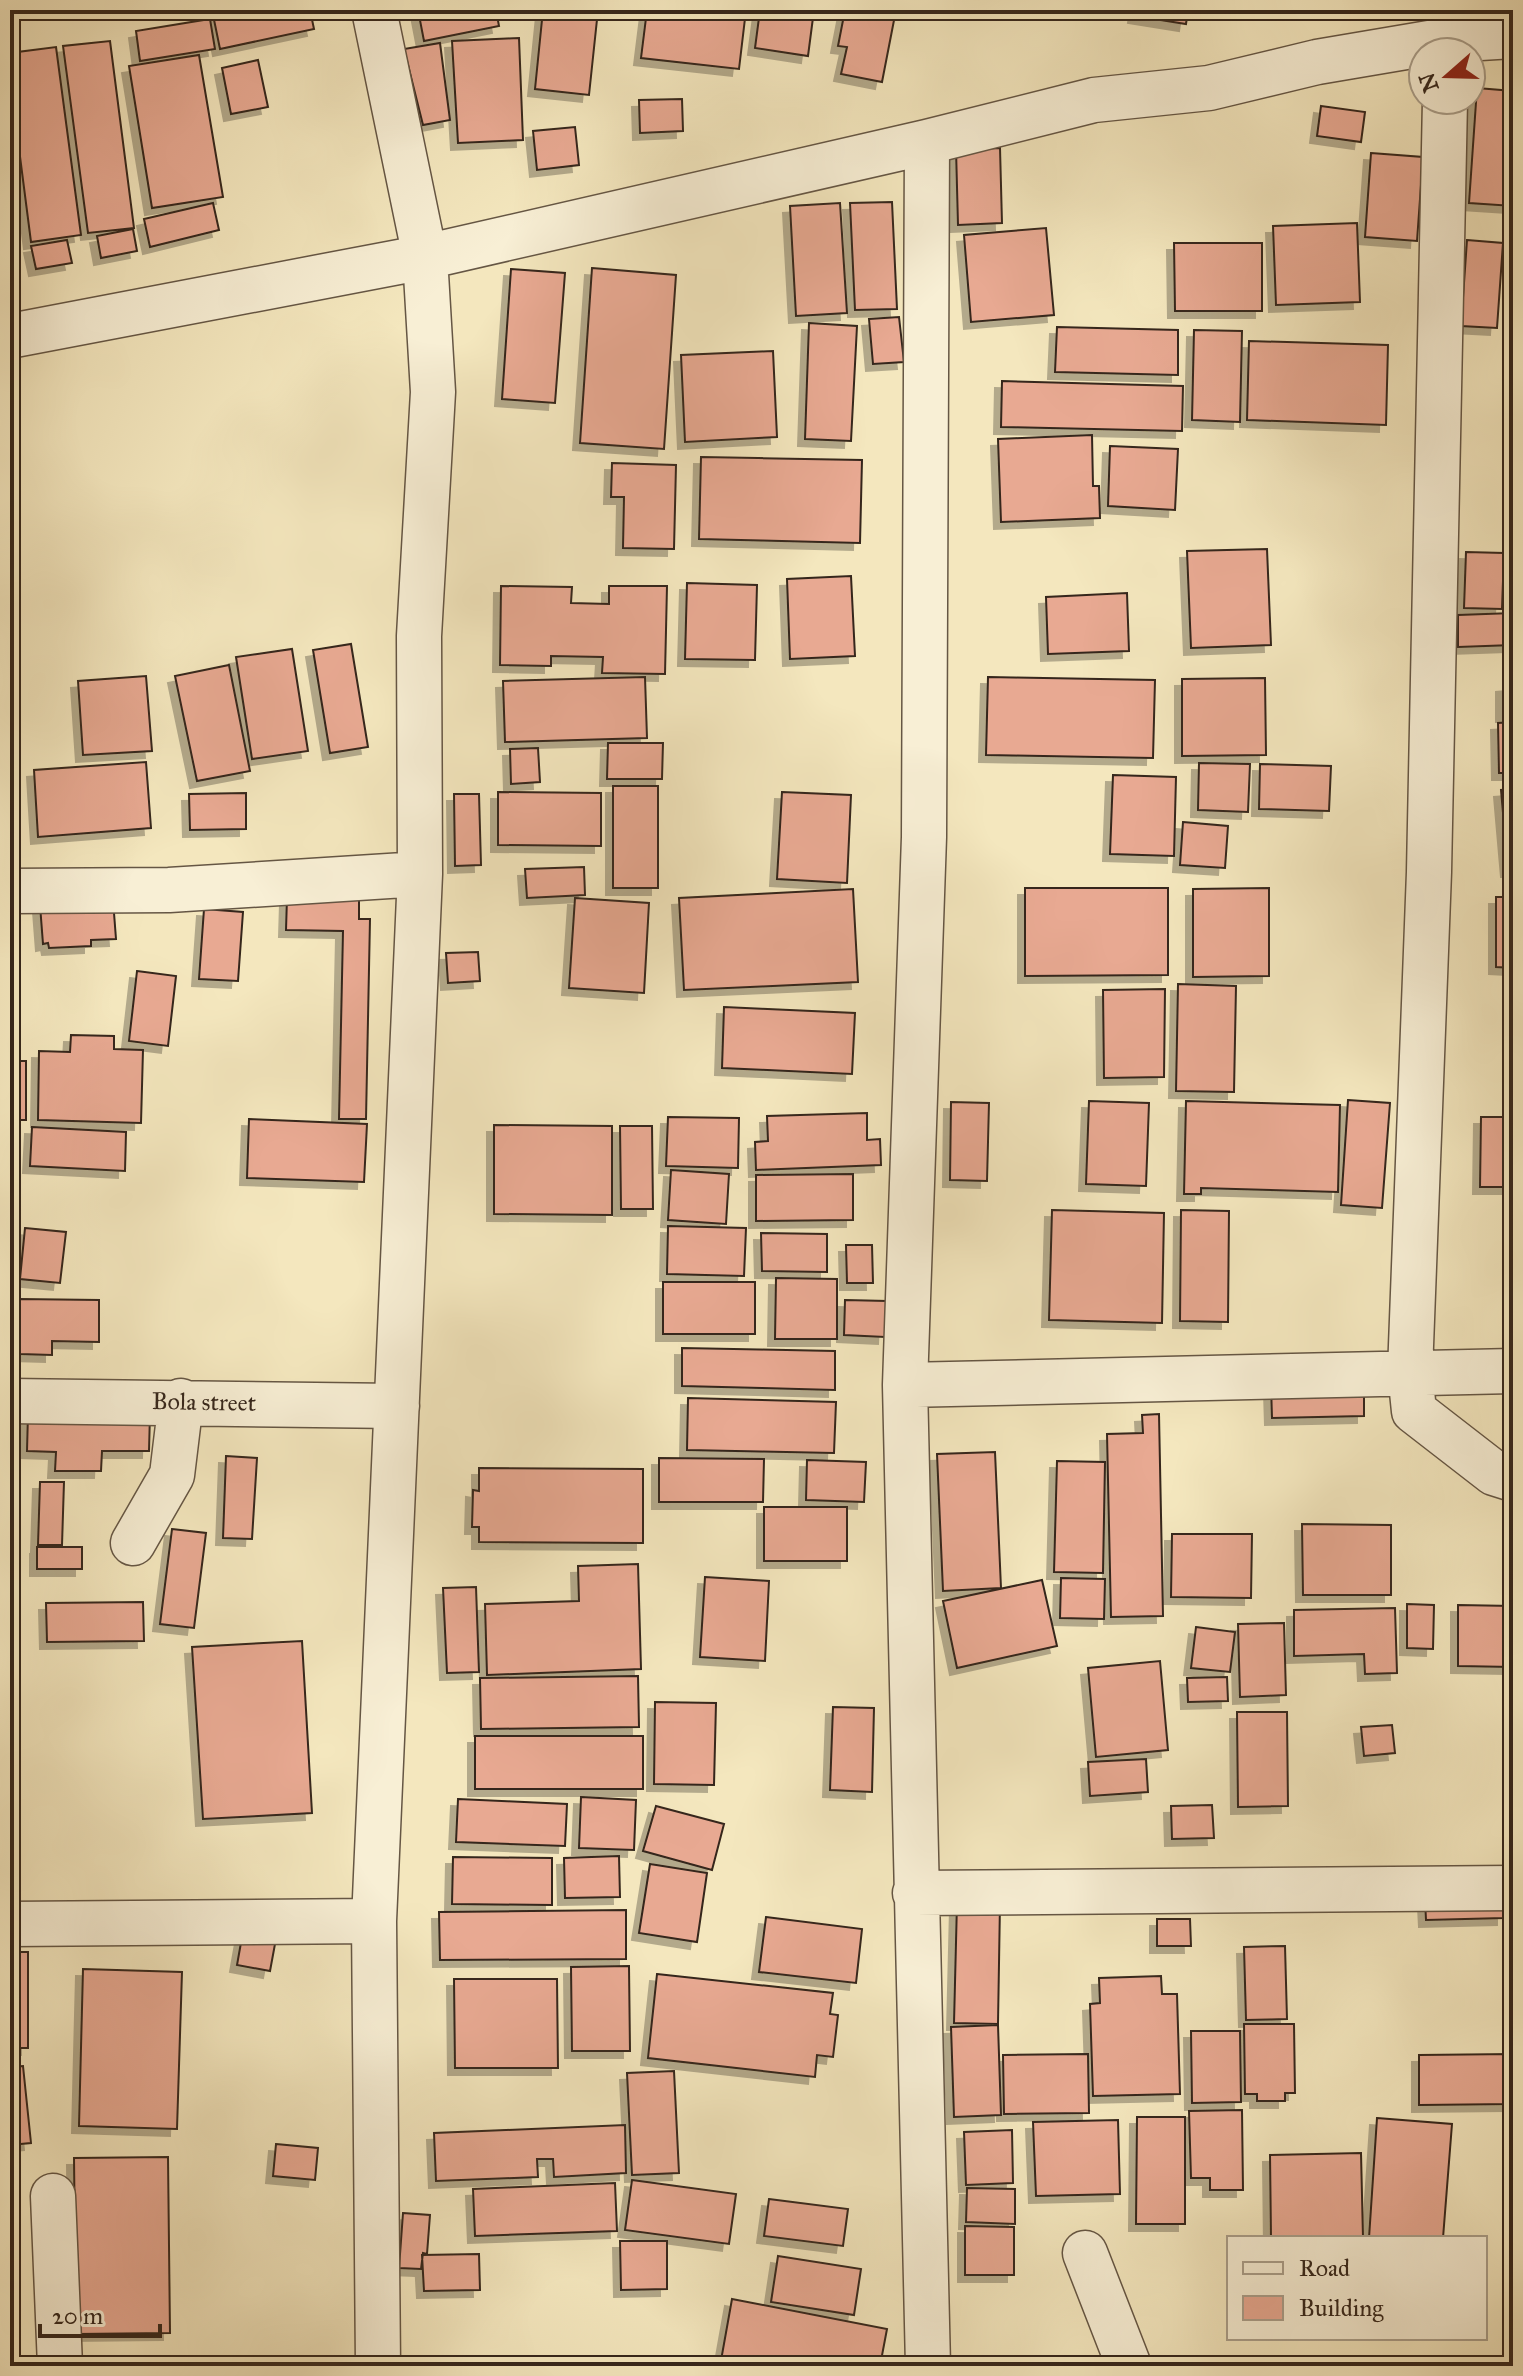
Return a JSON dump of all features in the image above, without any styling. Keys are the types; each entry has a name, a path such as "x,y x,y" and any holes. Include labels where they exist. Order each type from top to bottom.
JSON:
{"street":[{"path":"374,10 425,257 433,392 419,636 420,874 374,1921 378,2366"},
{"path":"1487,40 1513,36"},
{"path":"10,336 425,257 927,142 1094,100 1209,88 1317,62 1407,51"},
{"path":"1445,116 1429,872 1410,1372 1414,1411 1494,1473 1513,1479"},
{"path":"927,142 924,837 905,1385 928,2366"},
{"path":"10,891 169,890 420,874"},
{"path":"905,1385 1513,1371"},
{"name":"Bola street","path":"10,1401 397,1406"},
{"path":"133,1543 172,1475 181,1401"},
{"path":"915,1893 1513,1888"},
{"path":"10,1924 374,1921"},
{"path":"53,2196 60,2366"},
{"path":"1085,2253 1129,2366"}],"building":[{"path":"212,10 310,10 314,29 220,49"},
{"path":"418,10 496,10 499,26 424,41"},
{"path":"543,10 598,10 589,95 535,89"},
{"path":"647,10 746,10 739,69 641,58"},
{"path":"760,10 814,10 808,56 755,48"},
{"path":"845,10 896,10 882,82 841,74 847,47 838,46"},
{"path":"1136,10 1188,10 1186,24 1135,16"},
{"path":"210,19 215,49 140,61 136,31"},
{"path":"519,38 523,140 458,143 452,41"},
{"path":"110,41 134,228 88,233 63,46"},
{"path":"440,43 450,120 423,125 404,49"},
{"path":"56,47 81,235 31,242 10,79 10,53"},
{"path":"199,55 223,197 152,208 129,66"},
{"path":"258,60 268,107 231,114 222,68"},
{"path":"1487,89 1513,91 1513,206 1469,203 1475,116 1487,116"},
{"path":"682,99 683,131 640,133 639,100"},
{"path":"1321,106 1365,112 1361,142 1317,136"},
{"path":"575,127 579,165 537,170 533,131"},
{"path":"1000,148 1002,223 958,225 956,149"},
{"path":"1371,153 1423,157 1417,241 1365,237"},
{"path":"892,202 897,309 855,310 850,203"},
{"path":"213,203 219,230 150,247 144,219"},
{"path":"840,203 847,313 796,316 790,206"},
{"path":"1357,223 1360,302 1276,305 1273,226"},
{"path":"1046,228 1054,315 971,322 964,235"},
{"path":"133,229 137,251 101,258 97,236"},
{"path":"67,240 72,263 36,269 31,246"},
{"path":"1467,240 1503,243 1497,328 1461,326"},
{"path":"1174,243 1262,243 1262,311 1175,311"},
{"path":"592,268 676,275 664,449 580,443"},
{"path":"511,269 565,273 555,403 502,399"},
{"path":"899,317 904,362 873,364 869,319"},
{"path":"809,323 857,326 851,441 805,439"},
{"path":"1057,327 1178,330 1178,375 1055,372"},
{"path":"1194,330 1242,331 1240,422 1192,420"},
{"path":"1249,341 1388,345 1386,425 1247,420"},
{"path":"773,351 777,437 685,442 681,355"},
{"path":"1002,381 1183,386 1182,431 1001,427"},
{"path":"1092,435 1093,486 1099,486 1100,518 1001,522 998,439"},
{"path":"1110,446 1178,449 1175,510 1108,506"},
{"path":"701,457 862,460 860,543 699,539"},
{"path":"612,463 676,465 674,549 623,548 624,497 611,497"},
{"path":"1267,549 1271,645 1191,648 1187,551"},
{"path":"1466,552 1504,553 1502,609 1464,608"},
{"path":"851,576 855,656 790,659 787,579"},
{"path":"687,583 757,585 755,660 685,659"},
{"path":"501,586 572,587 571,603 609,604 609,586 667,586 665,674 602,673 603,657 551,656 551,666 500,665"},
{"path":"1127,593 1129,651 1048,654 1046,597"},
{"path":"1513,613 1513,645 1458,647 1458,615"},
{"path":"351,644 368,747 330,753 313,650"},
{"path":"292,649 308,751 252,759 236,657"},
{"path":"229,665 250,771 197,781 175,676"},
{"path":"146,676 152,751 83,755 78,681"},
{"path":"645,677 647,738 505,742 503,681"},
{"path":"988,677 1155,680 1153,758 986,755"},
{"path":"1265,678 1266,755 1182,756 1182,679"},
{"path":"1513,684 1513,715 1503,715 1503,685"},
{"path":"1513,722 1513,773 1499,773 1498,723"},
{"path":"608,743 663,743 662,779 607,779"},
{"path":"538,748 540,782 511,784 510,749"},
{"path":"146,762 151,828 38,837 34,770"},
{"path":"1199,763 1250,764 1248,812 1198,810"},
{"path":"1260,764 1331,766 1329,811 1259,809"},
{"path":"1113,775 1176,777 1174,856 1110,854"},
{"path":"613,786 658,786 658,888 613,888"},
{"path":"1513,789 1513,870 1508,870 1501,790"},
{"path":"498,792 601,793 601,846 498,845"},
{"path":"782,792 851,795 847,883 777,879"},
{"path":"246,793 246,829 190,830 189,794"},
{"path":"454,794 479,794 481,865 455,866"},
{"path":"1183,822 1228,826 1225,868 1180,865"},
{"path":"584,867 585,895 527,898 525,869"},
{"path":"1025,888 1168,888 1168,975 1025,976"},
{"path":"1269,888 1269,976 1193,977 1193,889"},
{"path":"853,889 858,982 684,990 679,898"},
{"path":"287,897 359,898 359,919 370,919 366,1119 339,1119 343,931 286,930"},
{"path":"1496,897 1513,897 1513,968 1496,967"},
{"path":"575,898 649,903 644,993 569,988"},
{"path":"113,900 116,939 91,940 91,946 49,948 48,943 43,944 40,905"},
{"path":"204,909 243,912 238,981 199,979"},
{"path":"478,952 480,981 448,983 446,953"},
{"path":"137,971 176,976 168,1046 129,1041"},
{"path":"1178,984 1236,986 1234,1092 1176,1091"},
{"path":"1165,989 1164,1077 1104,1078 1103,990"},
{"path":"724,1007 855,1013 852,1074 722,1068"},
{"path":"71,1035 114,1036 114,1049 143,1050 141,1123 38,1120 39,1051 70,1052"},
{"path":"10,1061 26,1061 26,1120 10,1120"},
{"path":"1348,1100 1390,1103 1382,1208 1341,1205"},
{"path":"1089,1101 1149,1103 1146,1186 1086,1184"},
{"path":"1186,1101 1340,1105 1338,1192 1201,1188 1201,1194 1184,1194"},
{"path":"951,1102 989,1103 987,1181 950,1180"},
{"path":"867,1113 867,1140 880,1139 881,1165 756,1170 755,1142 768,1141 767,1116"},
{"path":"668,1117 739,1118 738,1168 666,1166"},
{"path":"1481,1117 1513,1117 1513,1187 1480,1187"},
{"path":"249,1119 367,1124 364,1182 247,1178"},
{"path":"494,1125 612,1126 612,1215 494,1214"},
{"path":"620,1126 652,1126 653,1209 621,1209"},
{"path":"32,1127 126,1132 125,1171 30,1166"},
{"path":"10,1128 18,1128 16,1197 10,1196"},
{"path":"671,1170 729,1174 726,1224 668,1220"},
{"path":"853,1174 853,1220 756,1221 756,1175"},
{"path":"1052,1210 1164,1213 1162,1323 1049,1320"},
{"path":"1181,1210 1229,1211 1228,1322 1180,1321"},
{"path":"668,1226 746,1228 744,1276 667,1274"},
{"path":"25,1228 66,1232 60,1283 20,1279"},
{"path":"761,1233 827,1234 827,1272 762,1271"},
{"path":"846,1245 872,1245 873,1283 847,1283"},
{"path":"776,1278 837,1279 837,1339 775,1339"},
{"path":"663,1282 755,1282 755,1334 663,1334"},
{"path":"19,1299 99,1300 99,1342 52,1341 52,1355 20,1354"},
{"path":"845,1300 887,1301 885,1337 844,1335"},
{"path":"682,1348 835,1351 835,1390 682,1386"},
{"path":"1364,1383 1364,1416 1272,1418 1271,1385"},
{"path":"688,1398 836,1402 834,1453 687,1450"},
{"path":"28,1413 150,1414 149,1451 102,1451 101,1471 55,1471 56,1452 27,1451"},
{"path":"1159,1414 1163,1616 1111,1617 1107,1434 1143,1433 1142,1415"},
{"path":"995,1452 1001,1588 943,1591 937,1454"},
{"path":"226,1456 257,1458 252,1539 223,1538"},
{"path":"659,1458 764,1459 763,1502 659,1502"},
{"path":"807,1460 866,1462 864,1502 806,1500"},
{"path":"1057,1461 1105,1462 1103,1573 1054,1572"},
{"path":"479,1468 643,1469 643,1543 479,1542 479,1527 472,1527 473,1490 479,1491"},
{"path":"40,1482 64,1482 62,1545 38,1545"},
{"path":"764,1507 847,1507 847,1561 764,1561"},
{"path":"1302,1524 1391,1525 1391,1595 1303,1595"},
{"path":"172,1529 206,1533 194,1628 160,1624"},
{"path":"1172,1534 1252,1534 1251,1598 1171,1597"},
{"path":"37,1547 82,1547 82,1569 37,1569"},
{"path":"638,1564 641,1669 487,1675 485,1604 579,1601 578,1566"},
{"path":"10,1573 20,1573 20,1635 10,1635"},
{"path":"705,1577 769,1581 765,1661 700,1657"},
{"path":"1061,1578 1105,1579 1104,1619 1060,1618"},
{"path":"1042,1580 1057,1646 957,1668 943,1601"},
{"path":"476,1587 479,1672 447,1673 443,1588"},
{"path":"143,1602 144,1641 47,1642 46,1603"},
{"path":"1407,1604 1434,1605 1433,1649 1407,1648"},
{"path":"1458,1605 1513,1606 1513,1667 1458,1666"},
{"path":"1395,1608 1397,1673 1365,1674 1364,1654 1294,1656 1294,1610"},
{"path":"1284,1623 1286,1695 1240,1697 1238,1624"},
{"path":"1196,1627 1235,1632 1230,1672 1191,1668"},
{"path":"302,1641 312,1813 203,1819 192,1647"},
{"path":"1160,1661 1168,1750 1096,1757 1088,1668"},
{"path":"638,1676 639,1727 481,1729 480,1678"},
{"path":"1227,1677 1228,1701 1188,1702 1187,1678"},
{"path":"655,1702 716,1703 714,1785 654,1784"},
{"path":"833,1707 874,1708 872,1792 830,1790"},
{"path":"1237,1712 1287,1712 1288,1806 1238,1807"},
{"path":"1392,1725 1395,1753 1364,1756 1361,1727"},
{"path":"475,1736 643,1736 643,1789 475,1789"},
{"path":"1146,1759 1148,1792 1090,1796 1088,1762"},
{"path":"581,1797 636,1800 634,1850 579,1848"},
{"path":"458,1799 567,1804 565,1846 456,1842"},
{"path":"1212,1805 1214,1838 1172,1839 1171,1806"},
{"path":"656,1806 724,1824 712,1870 643,1851"},
{"path":"619,1856 620,1897 565,1898 564,1858"},
{"path":"453,1857 552,1858 552,1905 452,1904"},
{"path":"650,1864 707,1873 697,1942 639,1933"},
{"path":"1504,1899 1504,1918 1426,1920 1425,1900"},
{"path":"957,1902 1000,1903 998,2024 954,2023"},
{"path":"626,1910 626,1959 440,1960 439,1912"},
{"path":"766,1917 862,1929 856,1983 759,1972"},
{"path":"1157,1919 1190,1919 1191,1946 1157,1946"},
{"path":"242,1937 275,1944 270,1971 237,1965"},
{"path":"1285,1946 1287,2019 1246,2020 1244,1947"},
{"path":"10,1952 28,1952 28,2048 10,2048"},
{"path":"629,1966 630,2051 572,2051 571,1967"},
{"path":"83,1969 182,1972 177,2129 79,2126"},
{"path":"657,1974 833,1993 830,2014 838,2015 833,2057 817,2055 815,2077 648,2058"},
{"path":"1161,1976 1162,1994 1177,1994 1180,2094 1093,2096 1090,2004 1100,2003 1099,1978"},
{"path":"454,1979 557,1979 558,2068 455,2068"},
{"path":"1244,2024 1294,2024 1295,2093 1285,2093 1285,2101 1257,2101 1257,2094 1245,2094"},
{"path":"998,2025 1001,2115 954,2117 951,2027"},
{"path":"1191,2031 1240,2031 1241,2102 1192,2103"},
{"path":"1088,2054 1089,2113 1004,2114 1003,2055"},
{"path":"1513,2054 1513,2104 1419,2105 1419,2055"},
{"path":"23,2066 31,2143 10,2145 10,2067"},
{"path":"674,2071 679,2173 632,2175 627,2073"},
{"path":"1242,2110 1243,2190 1210,2190 1210,2178 1191,2178 1189,2111"},
{"path":"1137,2117 1185,2117 1185,2224 1136,2224"},
{"path":"1377,2118 1452,2124 1443,2236 1369,2236"},
{"path":"1118,2120 1120,2194 1036,2196 1033,2122"},
{"path":"625,2125 626,2173 554,2177 553,2159 537,2159 538,2177 436,2181 434,2133"},
{"path":"1012,2130 1013,2183 966,2185 964,2132"},
{"path":"276,2144 318,2148 315,2180 273,2176"},
{"path":"1361,2153 1363,2236 1271,2236 1270,2155"},
{"path":"168,2157 170,2333 76,2334 74,2158"},
{"path":"10,2159 18,2159 19,2329 10,2329"},
{"path":"632,2180 736,2194 729,2244 625,2230"},
{"path":"615,2183 617,2231 475,2236 473,2189"},
{"path":"967,2188 1015,2189 1015,2224 966,2222"},
{"path":"769,2199 848,2209 843,2246 764,2236"},
{"path":"403,2213 430,2215 427,2254 423,2253 421,2269 399,2268"},
{"path":"965,2226 1014,2227 1014,2275 965,2275"},
{"path":"620,2241 667,2241 667,2289 621,2290"},
{"path":"479,2254 480,2290 424,2291 422,2255"},
{"path":"778,2256 861,2269 854,2315 771,2302"},
{"path":"732,2299 887,2329 880,2366 720,2366"}]}
